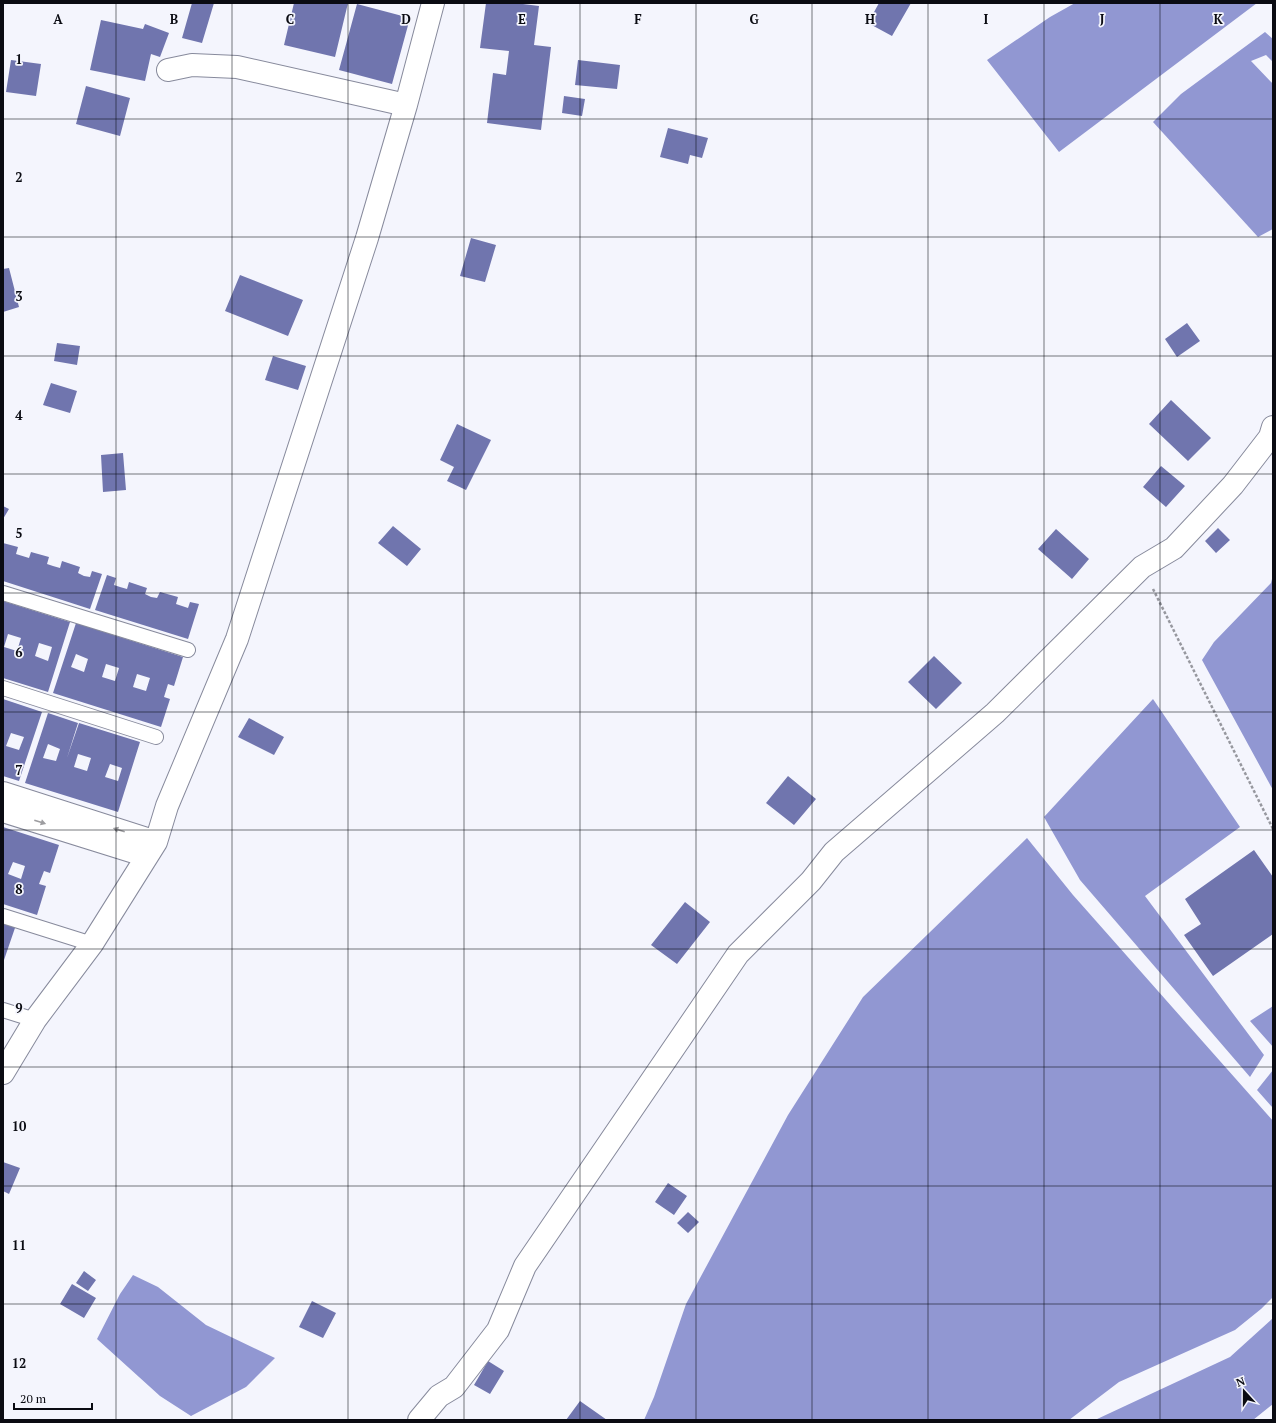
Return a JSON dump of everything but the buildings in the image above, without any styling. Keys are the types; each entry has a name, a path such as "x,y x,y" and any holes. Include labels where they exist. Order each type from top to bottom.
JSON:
{"street":[{"path":"3,1073 35,1020 92,944 151,849 167,806 238,639 367,238 406,105 433,3"},
{"path":"168,70 192,65 237,67 406,105"},
{"path":"419,1420 439,1396 454,1387 498,1330 525,1266 738,954 811,881 834,852 995,713 1142,567 1174,548 1233,485 1270,436 1273,428"},
{"path":"3,793 151,849"},
{"path":"3,811 151,849"}],"lane":[{"path":"3,593 188,650"},
{"path":"3,688 156,738"},
{"path":"3,916 92,944"},
{"path":"3,1010 35,1020"}],"path":[{"path":"1142,567 1273,829"}],"water":[{"path":"1075,3 1257,3 1059,152 987,60 1050,17"},
{"path":"1265,32 1273,39 1273,62 1266,55 1251,61 1273,84 1273,229 1258,237 1153,122 1181,94"},
{"path":"1273,575 1273,790 1202,660 1214,642 1271,583"},
{"path":"1153,699 1240,827 1145,896 1264,1055 1250,1077 1080,880 1044,817"},
{"path":"1027,838 1073,895 1273,1121 1273,1297 1235,1330 1119,1382 1069,1420 644,1420 654,1397 686,1304 788,1115 863,997"},
{"path":"1273,1006 1273,1047 1250,1021"},
{"path":"1273,1070 1273,1108 1257,1090"},
{"path":"133,1275 158,1287 206,1325 275,1358 246,1387 191,1416 160,1396 97,1339 120,1294"},
{"path":"1273,1318 1273,1404 1253,1420 1095,1420 1230,1357"}]}
